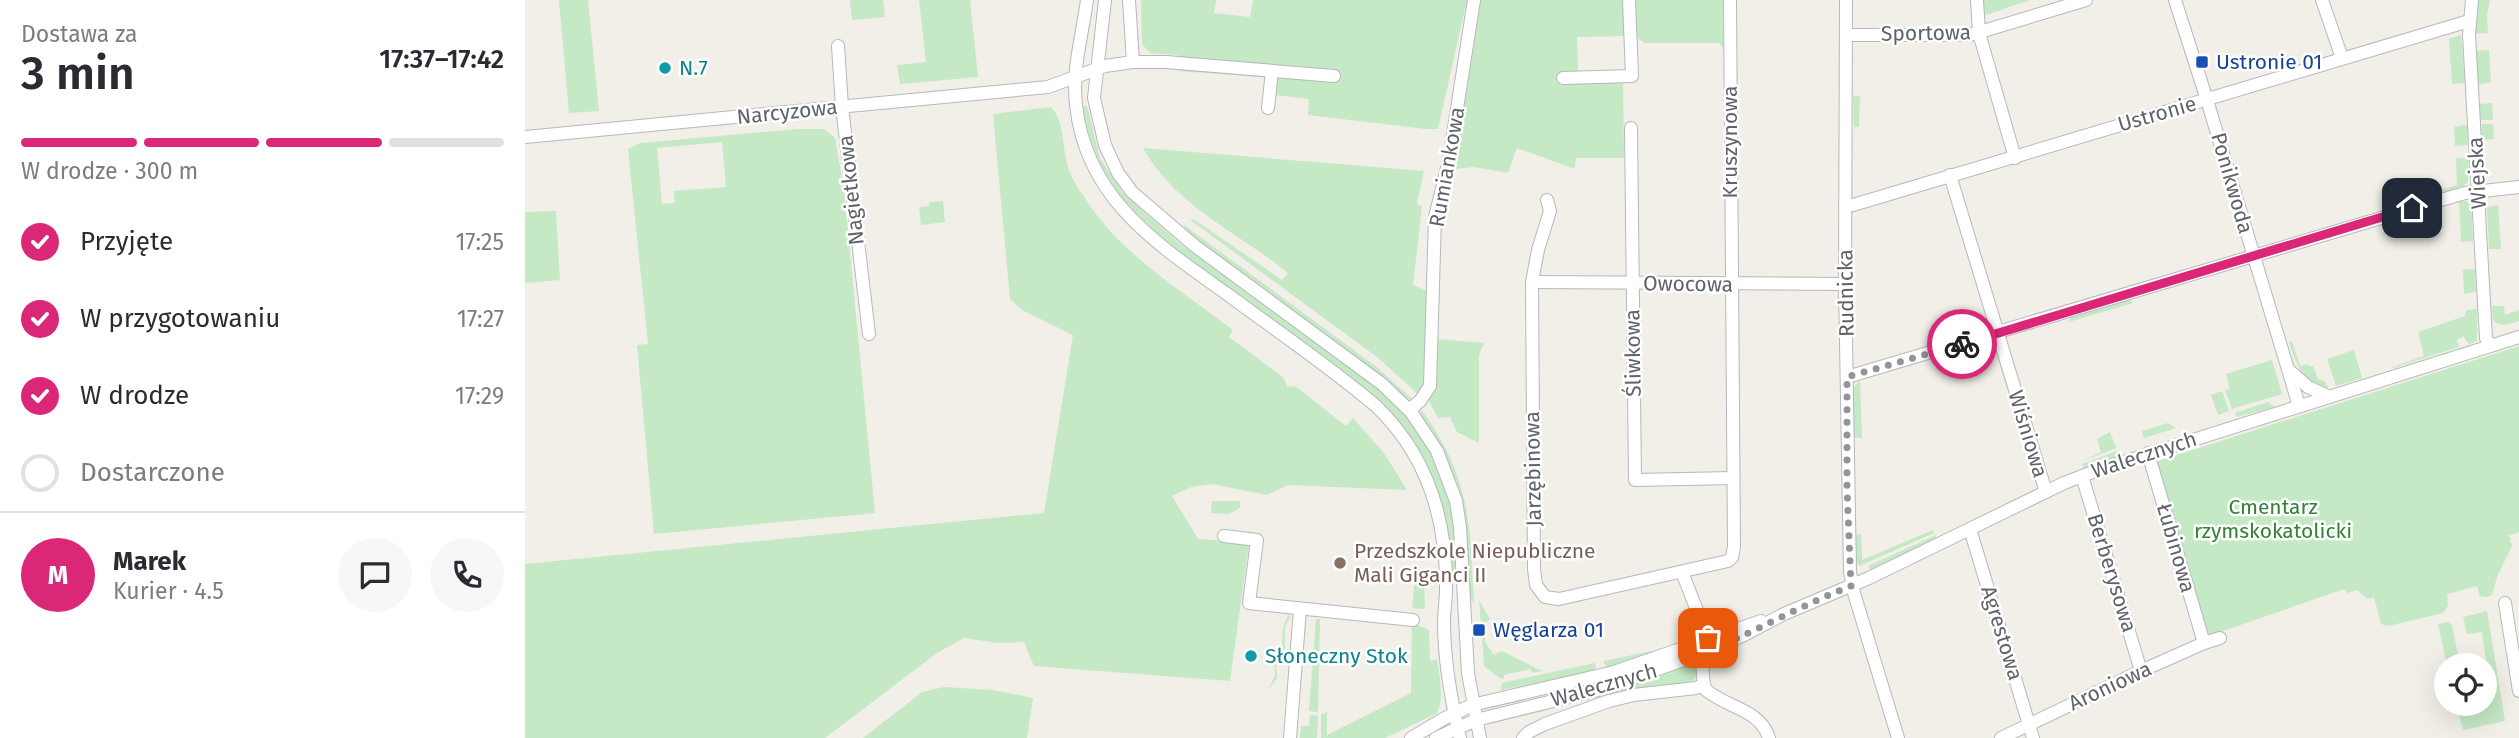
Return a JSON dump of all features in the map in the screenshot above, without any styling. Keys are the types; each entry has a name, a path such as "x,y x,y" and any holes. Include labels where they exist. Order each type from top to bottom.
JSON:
{"street":[{"path":"1087,0 1076,57 1077,108 1086,148 1106,189 1121,209 1164,248 1370,401 1400,430 1418,458 1432,492 1439,524 1446,588 1445,644 1459,733"},
{"path":"1105,0 1093,88 1097,122 1110,157 1132,192 1195,246 1362,368 1409,410 1437,451 1455,501 1463,554 1467,664 1472,705 1480,738"},
{"path":"1129,0 1132,62"},
{"name":"Rumiankowa","path":"1409,410 1420,401 1430,386 1435,217 1449,160 1474,0"},
{"path":"1563,78 1632,76 1629,0"},
{"name":"Kruszynowa","path":"1730,0 1731,285"},
{"name":"Rudnicka","path":"1846,0 1845,284 1851,586 1898,738"},
{"path":"1977,0 1979,33 2015,158"},
{"name":"Sportowa","path":"1846,35 1979,33 2085,0"},
{"name":"Ponikwoda","path":"2175,0 2299,406"},
{"path":"2322,0 2342,58"},
{"name":"Wiejska","path":"2472,0 2469,22 2486,338 2490,346"},
{"name":"Ustronie","path":"1845,205 2015,158 2469,22"},
{"name":"Nagietkowa","path":"838,46 842,107 869,334"},
{"name":"Narcyzowa","path":"525,137 1048,87 1096,69 1132,62 1166,62 1335,76"},
{"path":"1268,108 1272,71"},
{"name":"Śliwkowa","path":"1631,128 1635,480 1733,478"},
{"name":"Wiśniowa","path":"1950,175 2046,492"},
{"path":"1847,377 2478,190 2519,187"},
{"name":"Jarzębinowa","path":"1547,200 1550,211 1532,282 1534,569 1536,585 1545,597 1559,599 1722,563 1732,557 1731,285"},
{"name":"Owocowa","path":"1532,282 1845,284"},
{"name":"Walecznych","path":"1436,738 1459,733 1476,720 1606,688 1851,586 2082,476 2519,337"},
{"path":"2289,369 2308,387 2330,397"},
{"name":"Łubinowa","path":"2148,453 2204,643"},
{"name":"Berberysowa","path":"2082,476 2141,671"},
{"name":"Agrestowa","path":"1970,529 2033,738"},
{"path":"1224,536 1257,540 1249,603 1413,620"},
{"path":"1682,572 1705,646 1703,685 1709,693 1754,716 1764,726 1769,738"},
{"path":"2505,603 2519,691"},
{"path":"1290,738 1300,608"},
{"name":"Aroniowa","path":"2001,738 2141,671 2220,638"},
{"name":"Walecznych","path":"1411,738 1472,705 1602,676 1705,646"},
{"name":"Walecznych","path":"1523,738 1545,724 1609,701 1703,685"}],"green space":[{"path":"559,0 588,0 599,111 569,113"},
{"path":"850,0 883,0 885,17 852,20"},
{"path":"919,0 970,0 978,77 900,84 897,65 926,62"},
{"path":"1141,0 1216,0 1214,13 1250,17 1253,0 1467,0 1438,129 1426,129 1308,115 1309,99 1275,95 1275,78 1178,71 1178,55 1150,53 1142,44"},
{"path":"1480,0 1627,0 1628,36 1577,37 1578,72 1559,73 1560,85 1579,84 1579,81 1623,79 1624,158 1576,158 1575,168 1572,168 1517,148 1508,173 1474,167 1455,169"},
{"path":"1634,0 1723,0 1723,48 1719,43 1645,43 1635,37"},
{"path":"1984,0 2030,0 1986,15"},
{"path":"2477,0 2490,0 2488,33 2475,34"},
{"path":"2461,35 2465,83 2452,84 2449,39"},
{"path":"2489,50 2491,82 2478,85 2476,51"},
{"path":"1853,96 1860,96 1859,127 1854,127"},
{"path":"2492,103 2493,120 2480,120 2479,104"},
{"path":"1083,106 1087,106 1100,158 1122,192 1178,242 1380,390 1410,419 1431,451 1449,498 1456,535 1457,576 1453,579 1438,489 1417,447 1398,422 1377,399 1163,241 1148,227 1121,197 1100,164"},
{"path":"1051,107 1059,120 1072,178 1097,216 1114,235 1152,269 1233,330 1229,337 1284,378 1287,387 1295,386 1346,426 1353,418 1384,453 1407,490 1288,485 1267,495 1212,484 1191,487 1172,496 1198,539 1249,543 1230,681 1034,666 1024,642 998,643 964,638 937,653 825,738 525,738 525,564 1044,513 1073,335 1022,310 1010,299 993,114"},
{"path":"2482,124 2493,124 2494,139 2481,140"},
{"path":"2467,125 2468,145 2455,146 2454,127"},
{"path":"798,129 824,129 835,138 844,190 875,513 654,534 637,345 648,344 628,149 640,143","holes":["722,142 726,187 674,191 675,203 662,204 657,148"]},
{"path":"1143,148 1424,171 1417,204 1422,206 1413,285 1437,295 1437,339 1484,343 1479,355 1479,443 1457,432 1450,417 1438,418 1426,387 1420,396 1377,357 1193,222 1190,219 1282,280 1288,273 1190,203 1157,169"},
{"path":"2456,158 2469,159 2468,182 2433,195 2432,193 2457,185"},
{"path":"943,201 945,222 921,225 919,207 929,206 929,202"},
{"path":"2466,201 2471,204 2473,241 2461,242 2459,202"},
{"path":"2498,205 2501,249 2489,249 2487,207"},
{"path":"556,211 560,280 525,283 525,212"},
{"path":"1184,225 1378,368 1413,400 1406,399 1363,362 1186,232"},
{"path":"2475,269 2476,292 2464,294 2463,270"},
{"path":"2130,299 2133,303 2069,322 2070,317"},
{"path":"2492,306 2504,306 2505,315 2519,310 2519,321 2499,324 2493,320"},
{"path":"2477,309 2477,341 2467,345 2469,342 2464,336 2457,340 2459,347 2392,367 2424,356 2418,332 2465,316 2466,310"},
{"path":"1990,341 1997,344 2013,407 1994,346 1972,351 1971,347"},
{"path":"2292,341 2300,366 2313,366 2318,379 2324,381 2329,388 2313,383 2302,372 2289,342"},
{"name":"Cmentarz rzymskokatolicki","path":"2519,346 2519,532 2508,536 2513,544 2497,577 2492,595 2480,596 2477,586 2447,594 2448,606 2443,613 2388,626 2381,624 2374,597 2367,599 2357,590 2347,593 2344,589 2206,637 2155,462"},
{"path":"2354,350 2362,378 2336,386 2327,359"},
{"path":"2272,360 2282,394 2232,409 2225,390 2230,389 2226,374"},
{"path":"1860,381 1862,438 1854,438 1854,387"},
{"path":"2222,391 2229,411 2218,415 2211,395"},
{"path":"2268,402 2275,407 2237,417 2235,413"},
{"path":"1420,408 1449,456 1465,502 1474,604 1469,595 1467,546 1454,479 1446,457 1421,415"},
{"path":"2168,423 2176,428 2144,438 2142,431"},
{"path":"2110,432 2116,448 2081,462 2101,452 2097,439"},
{"path":"2117,451 2118,457 2084,470 2082,464"},
{"path":"1212,501 1240,501 1240,508 1229,514 1211,513"},
{"path":"1933,530 1934,533 1859,566 1855,560 1855,535 1861,534 1862,560"},
{"path":"1936,535 1936,539 1870,571 1868,566"},
{"path":"1415,578 1424,579 1425,609 1412,608"},
{"path":"1479,600 1490,619 1485,623 1485,642 1494,655 1502,651 1542,671 1532,673 1531,669 1504,675 1501,679 1484,666"},
{"path":"2487,611 2494,653 2485,653 2482,632 2467,634 2463,617"},
{"path":"1288,615 1291,616 1285,626 1285,648 1276,663 1277,678 1269,689 1275,675 1274,660 1282,648 1283,628"},
{"path":"1316,619 1320,619 1318,712 1309,711"},
{"path":"2449,622 2452,625 2458,653 2444,653 2438,624"},
{"path":"1418,625 1429,630 1430,661 1437,659 1441,693 1437,713 1385,738 1321,738 1321,714 1327,712 1327,735 1411,693 1412,627"},
{"path":"1671,647 1610,669 1604,664 1604,661"},
{"path":"1595,663 1596,668 1591,671 1501,690 1502,683"},
{"path":"1690,664 1697,666 1696,678 1691,682 1600,696"},
{"path":"2497,672 2505,721 2463,730 2459,716 2497,716"},
{"path":"944,687 993,690 1033,698 1027,738 863,738 922,692"},
{"path":"1310,715 1318,716 1317,738 1300,738 1301,726 1309,726"}],"way so far":[{"path":"1708,638 1713,649 1784,614 1851,586 1847,488 1847,377 1962,344"}],"place":[{"name":"Ustronie 01","path":"2202,62"},
{"name":"N.7","path":"665,68"},
{"name":"Przedszkole Niepubliczne Mali Giganci II","path":"1340,563"},
{"name":"Węglarza 01","path":"1479,630"},
{"name":"Słoneczny Stok","path":"1251,656"}],"route":[{"path":"1962,344 2412,208"}]}
